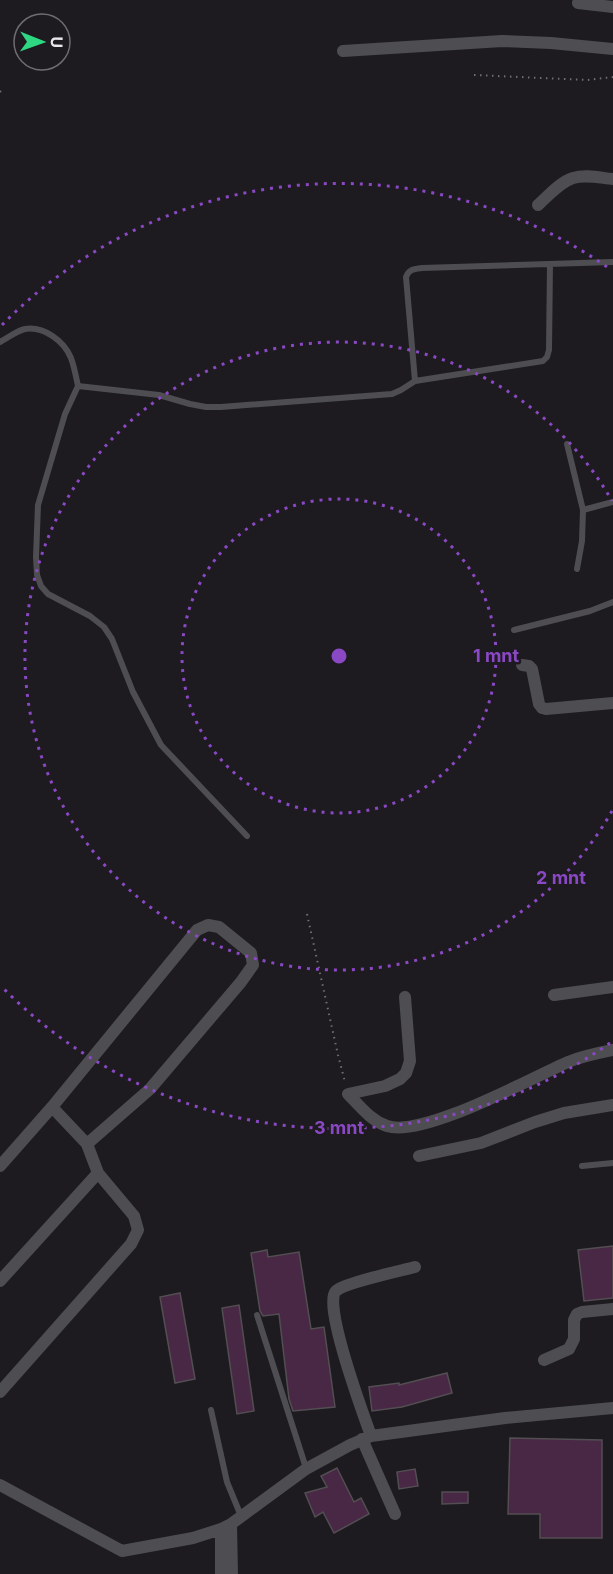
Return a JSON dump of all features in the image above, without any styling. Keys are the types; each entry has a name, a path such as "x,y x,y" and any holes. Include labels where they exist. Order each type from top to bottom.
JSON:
{"street":[{"path":"578,3 613,8"},
{"path":"343,51 502,41 551,42 613,49"},
{"path":"538,205 555,189 573,178 591,176 613,179"},
{"path":"522,665 530,666 532,669 539,704 542,708 613,703"},
{"path":"0,1166 52,1107 197,930 208,925 219,927 251,953 253,965 150,1089 87,1144"},
{"path":"554,995 613,987"},
{"path":"405,997 410,1061 406,1073 400,1079 385,1086 348,1094 367,1115 387,1126 400,1128 419,1125 469,1108 570,1061 613,1050"},
{"path":"419,1156 481,1143 564,1113 613,1105"},
{"path":"0,1392 131,1244 138,1230 134,1216 99,1173 87,1144 52,1107"},
{"path":"0,1281 99,1173"},
{"path":"394,1514 367,1438 333,1312 333,1294 337,1289 357,1282 415,1267"},
{"path":"544,1360 569,1349 574,1339 574,1320 577,1314 613,1309"},
{"path":"0,1485 122,1551 193,1538 226,1526 306,1469 367,1438 505,1418 613,1408"},
{"path":"221,1574 226,1526"},
{"path":"226,1526 232,1574"}],"lane":[{"path":"415,381 406,277 412,269 613,262"},
{"path":"78,386 159,395 198,406 221,407 392,394 415,381 543,361 549,350 550,264"},
{"path":"0,342 25,329 35,329 52,335 64,345 71,358 78,386 65,414 38,505 36,557 37,575 41,586 48,594 90,616 104,627 112,639 132,692 161,745 247,836"},
{"path":"567,444 583,510 582,541 577,568"},
{"path":"583,510 613,502"},
{"path":"514,630 613,602"},
{"path":"582,1166 613,1163"},
{"path":"256,1315 306,1469"},
{"path":"211,1410 227,1482 241,1516"}],"path":[{"path":"474,75 587,80 613,77"},
{"path":"307,914 348,1094"}],"building":[{"path":"613,1246 613,1298 584,1301 578,1250"},
{"path":"267,1250 268,1257 299,1252 311,1329 324,1327 335,1407 293,1411 289,1399 279,1314 263,1316 260,1311 251,1253"},
{"path":"180,1293 195,1379 175,1383 160,1297"},
{"path":"239,1305 254,1411 237,1414 222,1308"},
{"path":"447,1373 452,1393 402,1407 372,1411 369,1387 399,1383 399,1385"},
{"path":"510,1438 602,1440 602,1538 540,1538 540,1514 508,1514"},
{"path":"337,1468 354,1502 361,1498 369,1514 334,1533 323,1512 315,1517 305,1493 327,1487 321,1476"},
{"path":"415,1469 418,1486 399,1489 397,1472"},
{"path":"442,1492 468,1492 468,1503 442,1504"}]}
